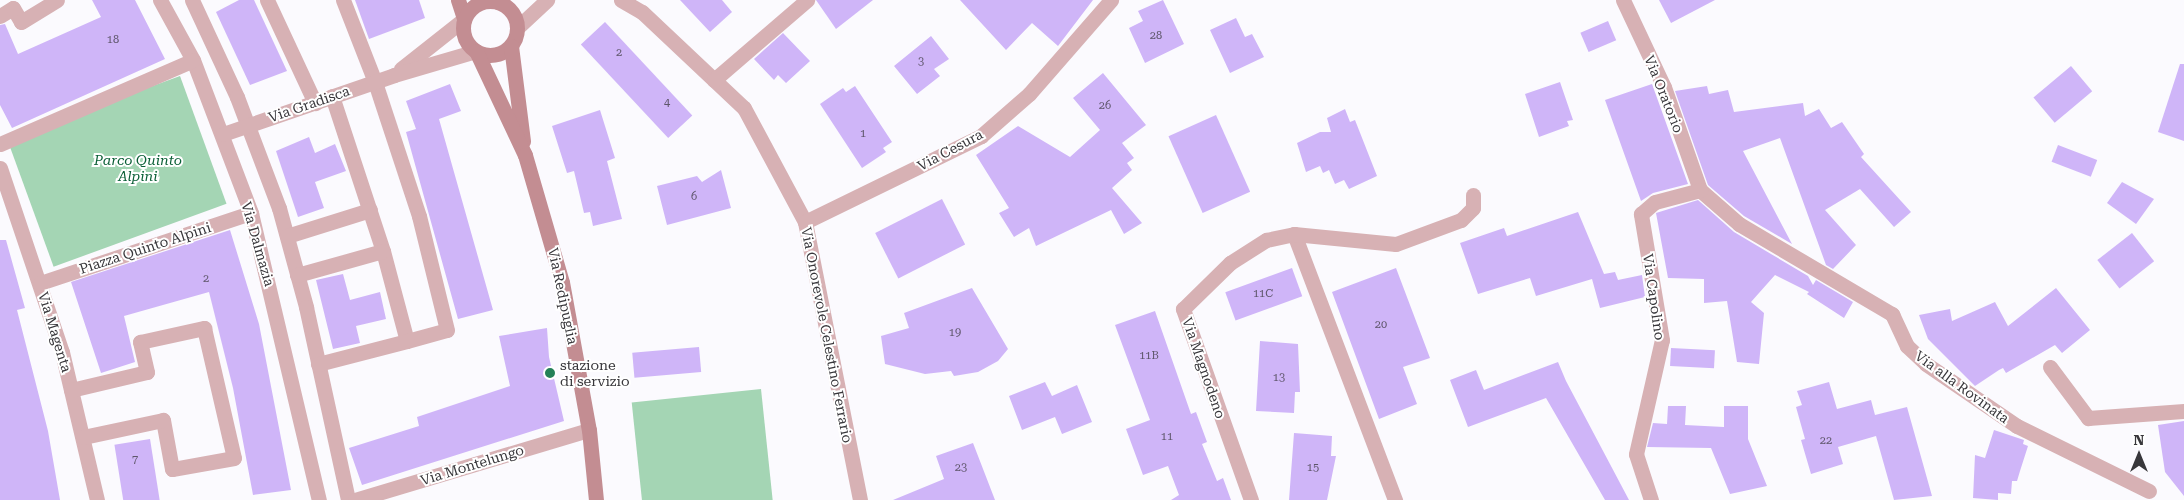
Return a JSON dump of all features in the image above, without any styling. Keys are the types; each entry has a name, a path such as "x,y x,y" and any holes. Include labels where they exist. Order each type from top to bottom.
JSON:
{"main road":[{"path":"458,0 464,19 464,37 476,51 495,55 511,46 518,27 512,11 499,0 478,3 464,19"},
{"name":"Via Redipuglia","path":"511,46 525,155 562,282 589,430 596,500"},
{"name":"Via Redipuglia","path":"476,51 525,155"}],"street":[{"path":"0,16 13,8 21,22 58,0"},
{"name":"Via Dalmazia","path":"160,0 193,60 223,134 251,213 318,500"},
{"path":"192,0 248,125 287,236 348,500"},
{"path":"267,0 315,103"},
{"path":"318,364 447,330 419,216 375,82 343,0"},
{"path":"518,27 547,0"},
{"name":"Via Onorevole Celestino Ferrario","path":"621,0 642,12 744,108 805,222 860,500"},
{"path":"714,80 807,0"},
{"name":"Via Cesura","path":"805,222 981,136 1029,94 1112,0"},
{"name":"Via Oratorio","path":"1623,0 1664,87 1700,190"},
{"name":"Via Gradisca","path":"394,75 464,19"},
{"name":"Via Gradisca","path":"223,134 394,75 476,51"},
{"path":"0,144 193,60"},
{"path":"332,96 383,251 407,341"},
{"name":"Via Magenta","path":"0,168 40,283 71,390 97,500"},
{"name":"Via alla Rovinata","path":"1700,190 1739,224 1892,314 1907,346 1926,364 2018,426 2149,491"},
{"name":"Via Capolino","path":"1651,500 1636,454 1662,340 1641,214 1655,202 1700,190"},
{"name":"Via Magnodeno","path":"1251,500 1183,309 1230,263 1266,240 1294,234 1396,244 1461,220 1472,208 1473,195"},
{"path":"287,236 370,210"},
{"name":"Piazza Quinto Alpini","path":"40,283 251,213"},
{"path":"1294,234 1395,500"},
{"path":"297,275 383,251"},
{"path":"71,390 147,372 140,342 204,328 234,458 172,469 163,420 83,437"},
{"path":"2050,367 2088,418 2184,411"},
{"name":"Via Montelungo","path":"355,500 589,430"}],"green space":[{"name":"Parco Quinto Alpini","path":"180,76 227,204 54,267 7,139"},
{"path":"761,389 773,500 642,500 632,403"}],"building":[{"path":"92,0 135,0 165,59 12,128 0,105 0,25 5,24 18,54 101,17"},
{"path":"239,0 254,0 287,71 250,85 216,12"},
{"path":"355,0 419,0 425,18 369,39"},
{"path":"680,0 722,0 732,12 710,32"},
{"path":"816,0 873,0 836,29"},
{"path":"960,0 1093,0 1058,46 1032,23 1006,50"},
{"path":"1163,0 1184,44 1145,63 1129,28 1143,21 1138,11"},
{"path":"1659,0 1715,0 1671,23"},
{"path":"1236,18 1245,37 1252,34 1264,57 1230,73 1210,30"},
{"path":"1608,21 1616,40 1589,52 1580,33"},
{"path":"605,22 692,116 668,138 581,45"},
{"path":"783,33 810,61 786,83 778,75 774,80 754,59"},
{"path":"931,36 949,59 934,69 940,76 917,94 894,66"},
{"path":"2180,64 2184,64 2184,141 2158,132"},
{"path":"2071,66 2092,91 2055,123 2033,97"},
{"path":"1103,73 1146,125 1122,143 1134,158 1127,163 1132,170 1112,188 1142,223 1124,234 1111,210 1036,246 1029,228 1014,237 999,213 1009,208 976,155 1018,126 1070,157 1100,130 1073,98"},
{"path":"1560,82 1573,120 1567,121 1569,126 1539,137 1525,94"},
{"path":"450,84 461,111 439,119 493,310 458,319 406,132 416,129 406,101"},
{"path":"1652,84 1688,184 1653,193 1641,201 1605,100"},
{"path":"855,86 892,142 883,148 886,152 862,168 820,104 843,88 846,92"},
{"path":"1707,86 1709,94 1728,90 1734,112 1803,103 1805,116 1819,109 1831,128 1842,122 1864,154 1861,157 1911,212 1894,227 1860,189 1825,210 1856,245 1833,269 1826,265 1780,138 1743,151 1792,244 1744,216 1708,185 1675,91"},
{"path":"1345,109 1350,122 1355,120 1377,176 1349,189 1344,180 1335,184 1329,170 1323,173 1320,166 1306,172 1297,143 1320,132 1331,132 1327,118"},
{"path":"600,110 615,158 607,161 622,219 593,226 590,212 584,213 574,171 567,173 552,126"},
{"path":"1216,115 1250,192 1203,213 1168,136"},
{"path":"309,137 315,153 335,144 346,171 315,182 324,208 298,217 276,151"},
{"path":"2058,145 2097,160 2091,177 2052,162"},
{"path":"721,170 731,208 667,225 657,186 697,176 702,182"},
{"path":"2122,182 2154,199 2136,224 2107,203"},
{"path":"942,199 965,244 898,278 875,233"},
{"path":"1698,200 1734,232 1808,276 1813,285 1816,280 1853,302 1844,318 1807,294 1809,292 1775,275 1751,302 1764,313 1759,364 1737,362 1727,301 1704,303 1704,279 1668,278 1656,213"},
{"path":"1578,212 1604,274 1615,272 1618,280 1642,275 1645,297 1600,308 1592,279 1536,296 1530,278 1478,294 1460,243 1504,228 1507,236"},
{"path":"230,230 259,324 291,490 253,495 233,388 209,292 124,316 135,362 101,373 71,282"},
{"path":"2132,233 2154,261 2119,288 2097,260"},
{"path":"0,240 6,240 25,308 17,310 48,431 60,500 0,500"},
{"path":"1292,268 1302,296 1236,320 1225,292"},
{"path":"1396,268 1430,358 1403,367 1417,404 1379,419 1332,292"},
{"path":"343,274 350,300 380,292 386,319 356,326 360,343 333,349 316,280"},
{"path":"972,288 1008,349 998,361 978,372 954,376 951,371 925,374 885,364 881,336 909,328 904,313"},
{"path":"2056,288 2090,330 2062,353 2055,345 2006,373 2003,368 1999,370 1975,386 1928,339 1919,315 1950,309 1952,321 1995,302 2008,326"},
{"path":"1155,311 1191,414 1196,412 1207,442 1202,444 1217,481 1223,478 1231,500 1171,500 1179,495 1168,466 1143,475 1126,429 1150,420 1115,325"},
{"path":"547,328 549,357 564,421 362,485 349,448 419,426 417,417 510,386 499,336"},
{"path":"1260,341 1298,344 1300,392 1295,392 1294,413 1256,411"},
{"path":"699,347 701,372 634,378 632,353"},
{"path":"1671,348 1715,350 1714,368 1670,366"},
{"path":"1558,362 1566,381 1629,500 1605,500 1546,398 1468,427 1450,380 1476,370 1484,390"},
{"path":"1045,382 1052,396 1077,385 1092,422 1062,434 1055,417 1022,430 1009,396"},
{"path":"1829,382 1837,409 1871,400 1875,415 1907,407 1932,496 1894,500 1876,436 1838,447 1843,464 1811,474 1801,440 1805,439 1796,407 1802,405 1797,391"},
{"path":"1668,406 1686,406 1685,425 1724,427 1724,406 1748,406 1748,439 1767,486 1730,494 1711,448 1647,447 1653,423 1667,424"},
{"path":"2184,421 2184,496 2165,472 2158,425"},
{"path":"1994,430 2024,440 2023,444 2028,446 2017,481 2012,481 2011,494 1998,493 1998,500 1973,498 1975,455 1985,458"},
{"path":"1294,433 1332,436 1331,456 1336,456 1327,500 1289,500"},
{"path":"150,439 160,500 123,500 114,445"},
{"path":"973,443 995,500 893,500 944,479 936,456"}],"place":[{"name":"stazione di servizio","path":"550,373"}]}
